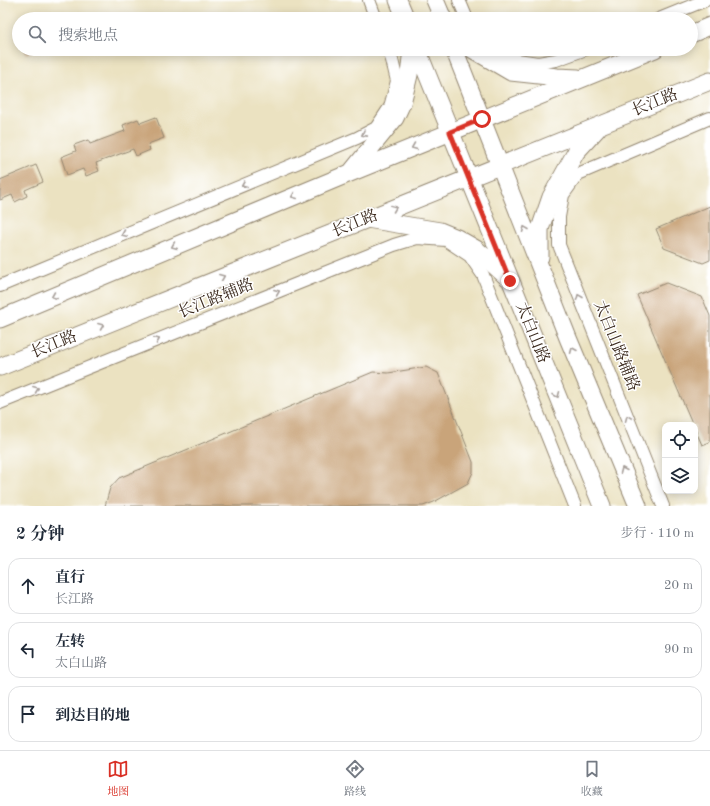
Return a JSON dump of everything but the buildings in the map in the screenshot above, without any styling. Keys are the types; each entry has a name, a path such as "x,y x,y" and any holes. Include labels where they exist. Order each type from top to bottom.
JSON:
{"main road":[{"path":"398,0 403,12"},
{"path":"435,0 440,12"},
{"path":"698,31 710,26"},
{"path":"350,173 395,118 406,89 411,56"},
{"name":"太白山路","path":"420,56 602,506"},
{"name":"太白山路","path":"457,56 568,338 638,506"},
{"path":"484,56 512,72 557,77 584,78"},
{"path":"0,319 350,173 637,56"},
{"name":"长江路","path":"0,367 710,81"},
{"path":"540,267 540,229 551,197 576,152 601,124"},
{"path":"366,219 440,231 457,238 476,249 510,281"}],"street":[{"path":"369,0 373,12"},
{"path":"459,0 464,12"},
{"path":"677,12 706,0"},
{"path":"0,286 357,138 376,128 390,107 397,81 391,56"},
{"path":"505,56 510,59 538,63 556,60 567,56"},
{"name":"太白山路辅路","path":"663,506 559,245 559,217 563,195 578,174 710,118"},
{"name":"长江路辅路","path":"0,403 394,245 417,238 446,240 470,256 484,275 575,506"}],"route":[{"path":"482,119 450,132 510,281"}]}
